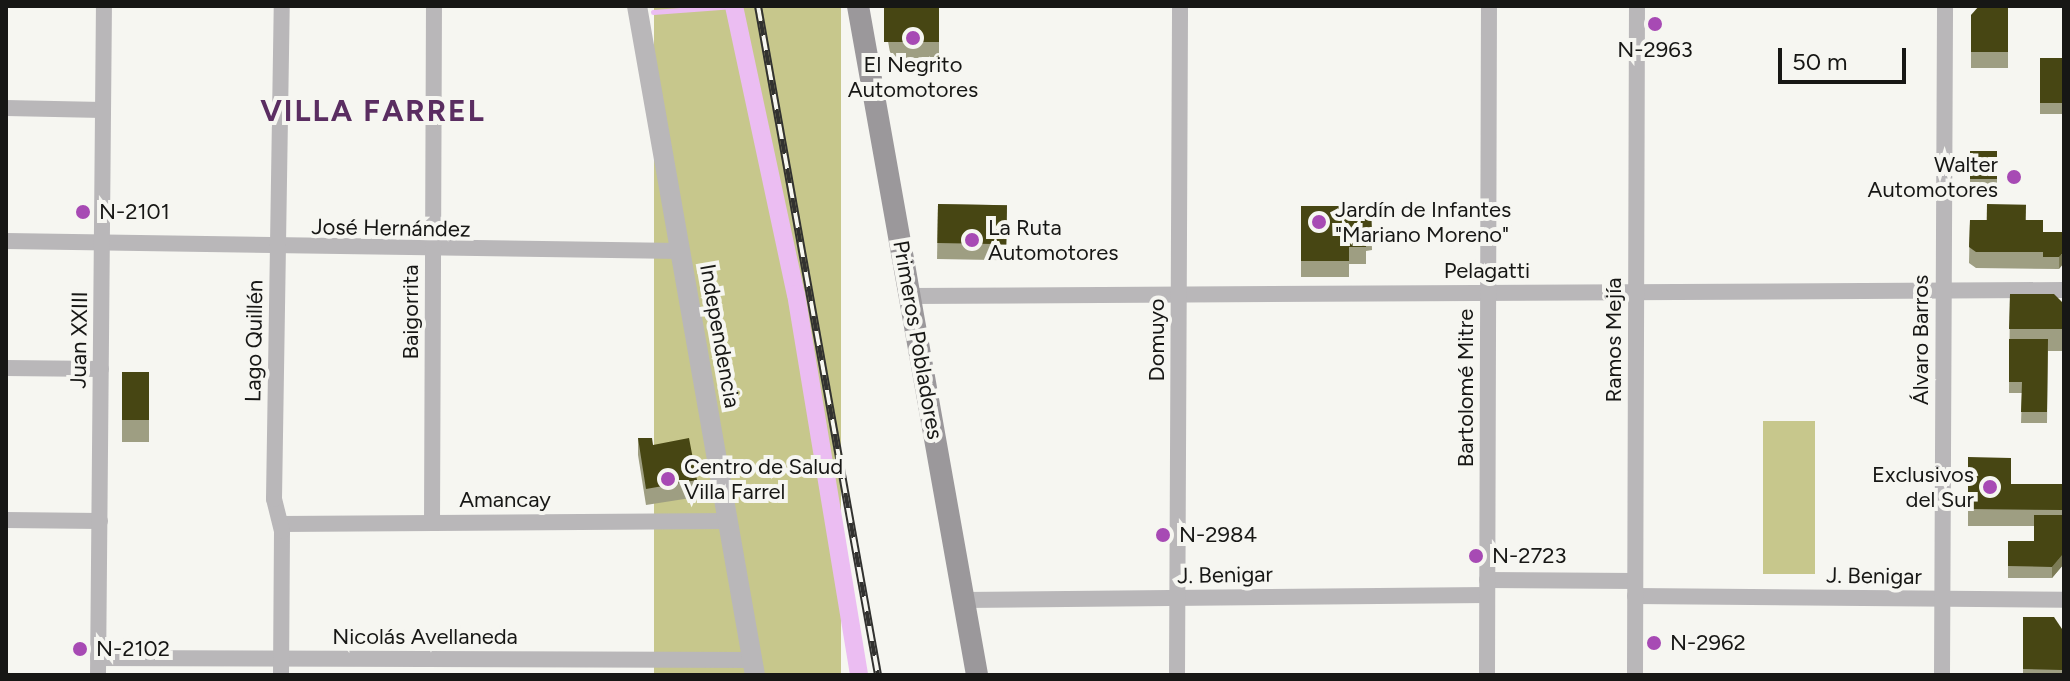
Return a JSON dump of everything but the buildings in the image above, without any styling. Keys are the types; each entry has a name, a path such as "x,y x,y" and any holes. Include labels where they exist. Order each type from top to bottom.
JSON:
{"main road":[{"name":"Primeros Pobladores","path":"858,6 977,675"}],"street":[{"name":"Juan XXIII","path":"98,666 104,6"},
{"name":"Lago Quillén","path":"281,667 281,524 274,499 282,6"},
{"name":"Baigorrita","path":"432,523 434,6"},
{"name":"Independencia","path":"637,6 754,667"},
{"name":"Domuyo","path":"1177,675 1180,6"},
{"name":"Bartolomé Mitre","path":"1487,675 1489,6"},
{"name":"Ramos Mejía","path":"1635,675 1637,6"},
{"name":"Álvaro Barros","path":"1942,675 1945,6"},
{"path":"6,108 103,110"},
{"name":"José Hernández","path":"6,241 434,251 680,251"},
{"name":"Pelagatti","path":"910,296 2064,290"},
{"path":"6,368 101,369"},
{"path":"6,520 100,521"},
{"name":"Amancay","path":"281,524 728,521"},
{"name":"J. Benigar","path":"963,600 1178,598 1487,588 1635,588 1942,599 2064,600"},
{"name":"Nicolás Avellaneda","path":"98,666 754,667"}],"green space":[{"path":"654,6 841,6 841,675 654,675"},
{"path":"1763,421 1815,421 1815,574 1763,574"}],"waterway":[{"path":"653,12 734,6"},
{"path":"734,6 796,294 859,675"}],"railway":[{"path":"758,6 878,675"}],"place":[{"name":"N-2963","path":"1655,24"},
{"name":"El Negrito Automotores","path":"913,38"},
{"name":"Walter Automotores","path":"2014,177"},
{"name":"N-2101","path":"83,212"},
{"name":"Jardín de Infantes \"Mariano Moreno\"","path":"1319,222"},
{"name":"La Ruta Automotores","path":"972,240"},
{"name":"Centro de Salud Villa Farrel","path":"668,479"},
{"name":"Exclusivos del Sur","path":"1990,487"},
{"name":"N-2984","path":"1163,535"},
{"name":"N-2723","path":"1476,556"},
{"name":"N-2962","path":"1654,643"},
{"name":"N-2102","path":"80,649"}],"district":[{"name":"VILLA FARREL","path":"373,111"}]}
